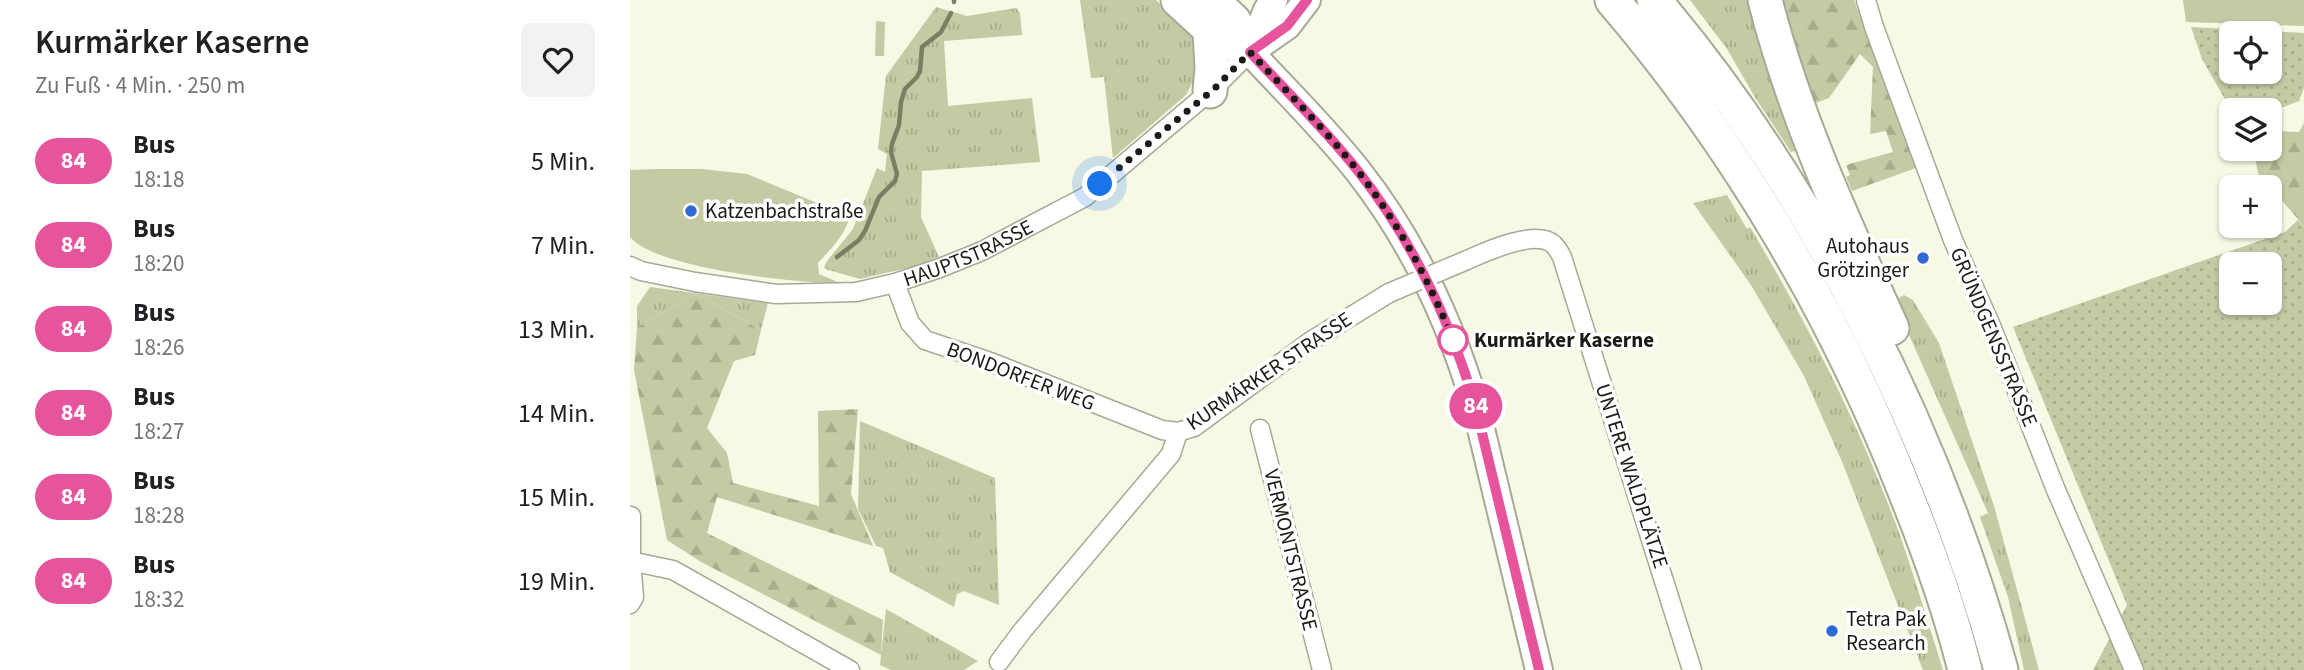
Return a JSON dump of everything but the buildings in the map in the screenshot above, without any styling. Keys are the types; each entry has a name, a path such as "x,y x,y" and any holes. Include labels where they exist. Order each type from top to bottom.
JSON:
{"highway":[{"path":"1178,0 1211,16 1234,21 1250,52"},
{"path":"1612,0 1650,44 1736,165 1817,299 1853,370 1923,536 1965,670"},
{"path":"1654,0 1697,52 1770,157 1792,190 1847,288 1903,399 1953,522 2001,670"},
{"path":"1765,0 1780,54 1812,146 1947,458 1953,522"},
{"path":"1210,92 1211,16"}],"street":[{"name":"HAUPTSTRASSE","path":"1250,52 1267,10 1274,0"},
{"name":"HAUPTSTRASSE","path":"630,265 640,271 776,295 856,292 895,283 982,251 1085,197 1210,92 1250,52 1287,26 1307,0"},
{"name":"GRÜNDGENSSTRASSE","path":"1866,0 1953,240 2134,670"},
{"path":"1250,52 1357,171 1396,226 1430,288 1465,371 1476,408 1539,670"},
{"name":"KURMÄRKER STRASSE","path":"999,662 1171,454 1178,432 1194,427 1311,341 1389,293 1522,240 1545,240 1553,244"},
{"name":"UNTERE WALDPLÄTZE","path":"1553,244 1562,257 1692,670"},
{"name":"BONDORFER WEG","path":"895,283 910,323 925,340 993,363 1161,430 1178,432"},
{"name":"VERMONTSTRASSE","path":"1260,429 1321,670"},
{"path":"631,516 632,600"},
{"path":"630,561 673,570 850,670"}],"green space":[{"path":"1080,0 1156,0 1196,39 1198,72 1186,95 1113,158 1104,77 1091,78"},
{"path":"1690,0 1755,0 1803,149 1791,152 1727,49"},
{"path":"1783,0 1854,0 1916,168 1852,191 1846,177 1850,175 1846,165 1893,152 1886,131 1870,134 1873,67 1860,54 1829,98 1813,104"},
{"path":"2183,0 2304,0 2304,26 2282,25 2282,21 2186,22"},
{"path":"936,7 967,16 1016,8 1020,13 1022,35 944,41 948,106 1032,98 1040,162 922,171 921,217 939,257 916,266 860,279 825,269 827,261 853,229 877,168 885,172 887,154 878,149 886,76"},
{"path":"876,21 885,22 884,56 875,56"},
{"path":"2191,27 2219,28 2219,84 2282,84 2282,32 2304,33 2304,88 2299,101 2282,107 2282,98 2224,98 2202,59"},
{"path":"2304,123 2304,226 2282,201 2282,175 2260,175 2256,161 2282,161 2282,131 2299,132"},
{"path":"702,169 747,174 822,205 850,206 850,215 844,231 818,263 819,274 840,283 729,272 668,258 645,248 630,237 630,170"},
{"path":"1727,195 1747,229 1750,227 1793,302 1852,418 1901,538 1943,670 1923,670 1843,464 1804,376 1751,285 1693,203"},
{"path":"2298,220 2304,226 2304,670 2093,670 2127,605 2013,327 2219,255 2219,315 2282,315 2282,252 2228,252 2268,238 2282,238 2282,233"},
{"path":"650,287 768,303 761,330 697,294 637,327 637,306"},
{"path":"697,294 761,330 755,355 734,361 707,428 727,453 733,483 819,506 818,411 858,409 851,494 873,546 717,497 707,533 883,620 881,655 701,562 667,540 634,370 637,327"},
{"path":"1904,295 1913,300 1939,343 1994,506 2039,670 2024,670 2008,597 1980,517 1988,513 1894,301"},
{"path":"860,421 995,478 999,605 964,591 957,594 954,607 890,572 883,548 876,546 858,509"},
{"path":"886,609 978,661 964,670 891,670 880,665"}],"waterway":[{"path":"837,257 859,240 879,197 895,181 897,174 891,152 905,89 920,71 922,47 941,32 951,13"}],"bus line":[{"name":"84","path":"1307,0 1287,26 1250,52 1357,171 1396,226 1436,300 1465,371 1488,450 1539,670"}],"place":[{"name":"Katzenbachstraße","path":"691,211"},
{"name":"Autohaus Grötzinger","path":"1923,258"},
{"name":"Kurmärker Kaserne","path":"1453,340"},
{"name":"Tetra Pak Research","path":"1832,631"}],"route":[{"path":"1100,184 1215,88 1250,52 1357,171 1396,226 1421,268 1456,348 1453,340"}]}
